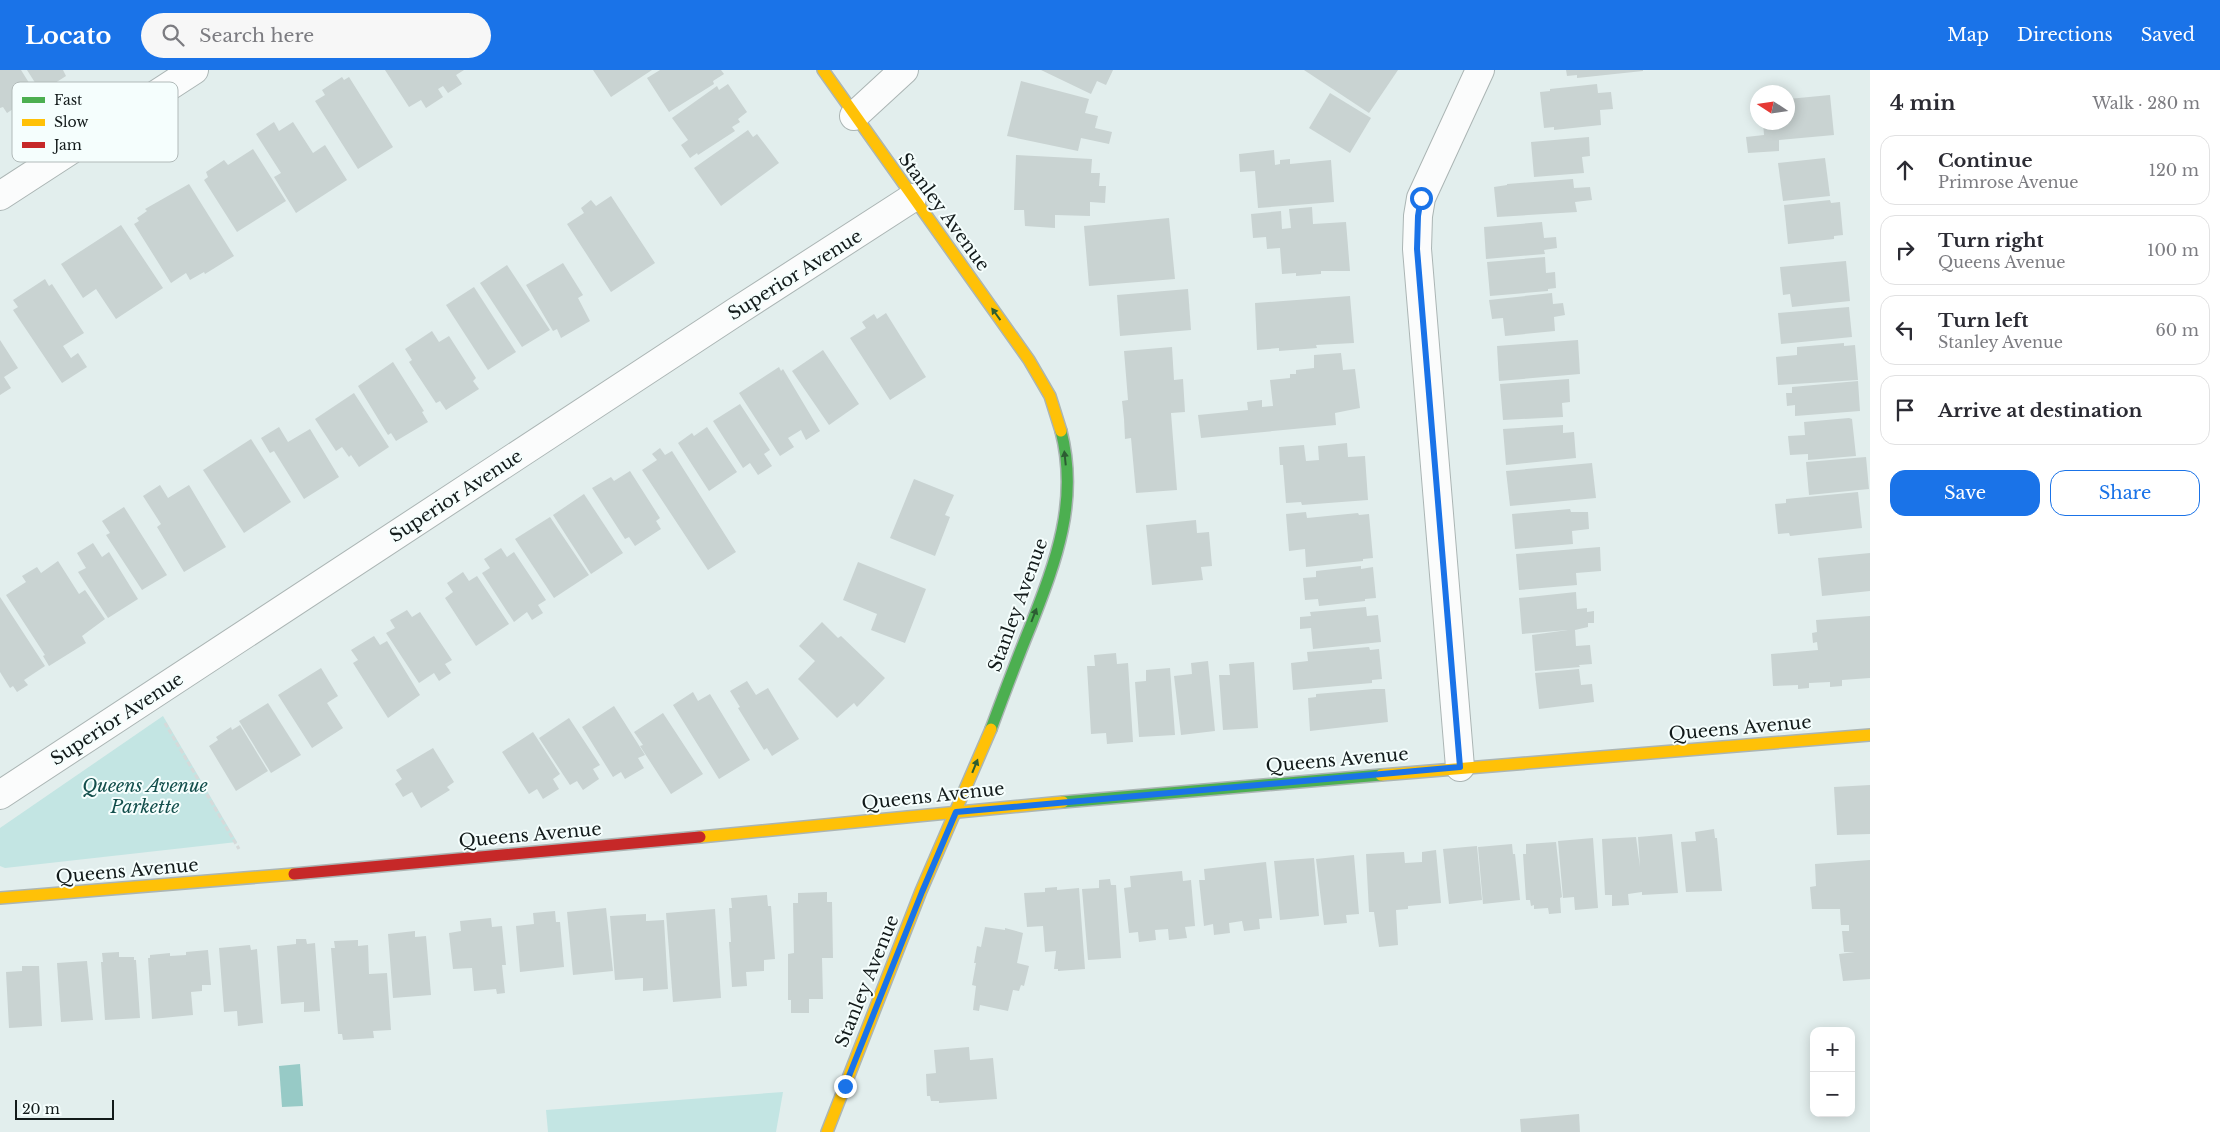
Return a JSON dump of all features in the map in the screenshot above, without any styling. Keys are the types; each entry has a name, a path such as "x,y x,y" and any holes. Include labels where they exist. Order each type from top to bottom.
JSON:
{"street":[{"path":"176,82 194,70"},
{"name":"Stanley Avenue","path":"823,70 912,198 1034,367 1050,396 1058,418 1064,442 1066,473 1064,520 1053,568 827,1132"},
{"path":"854,116 904,70"},
{"path":"1460,767 1417,249 1418,216 1421,198 1480,70"},
{"path":"0,196 52,162"},
{"name":"Superior Avenue","path":"0,795 912,198"},
{"name":"Queens Avenue","path":"0,898 255,878 1460,767 1870,735"}],"path":[{"path":"149,698 255,878"}],"green space":[{"name":"Queens Avenue Parkette","path":"163,716 237,842 5,868 0,866 0,828"},
{"path":"783,1092 776,1132 548,1132 546,1110"}],"shaded area":[{"path":"300,1064 303,1106 282,1107 279,1066"}],"building":[{"path":"0,70 21,70 28,82 12,82 12,110 7,113 3,107 0,108"},
{"path":"27,70 63,70 66,76 57,82 35,82"},
{"path":"385,70 464,70 456,75 462,84 448,93 443,86 438,89 443,97 426,108 421,100 409,107"},
{"path":"593,70 652,70 611,97"},
{"path":"660,70 721,70 724,74 713,81 714,84 669,112 647,78"},
{"path":"1041,70 1113,70 1106,85 1097,81 1091,94"},
{"path":"1304,70 1398,70 1369,113"},
{"path":"1566,70 1643,71 1577,78 1577,75 1567,76"},
{"path":"342,77 344,80 349,77 393,147 358,169 315,101 325,95 322,90"},
{"path":"1021,81 1089,99 1085,113 1098,116 1095,128 1112,132 1109,144 1081,138 1078,151 1007,136"},
{"path":"728,84 747,112 738,119 740,122 732,127 735,131 698,155 697,153 690,158 681,145 688,140 672,118 717,86 719,90"},
{"path":"1597,84 1598,93 1611,92 1613,109 1600,110 1601,125 1554,130 1554,127 1544,128 1540,92 1550,91 1550,89"},
{"path":"1330,93 1371,118 1350,153 1309,128"},
{"path":"1830,95 1834,135 1779,140 1779,151 1748,153 1746,137 1764,135 1764,130 1795,130 1795,98"},
{"path":"274,122 279,131 293,122 313,153 325,145 347,180 296,213 274,177 281,173 256,134"},
{"path":"748,130 753,137 757,134 779,163 721,206 694,168"},
{"path":"1589,137 1590,156 1582,157 1584,173 1534,177 1531,142"},
{"path":"253,149 286,201 237,232 204,180 208,177 206,172 224,160 228,165"},
{"path":"1274,150 1275,165 1280,164 1280,160 1290,159 1290,164 1331,160 1334,202 1258,208 1255,171 1240,172 1239,154"},
{"path":"1016,155 1092,159 1091,173 1100,173 1099,186 1106,186 1105,203 1090,202 1090,216 1055,215 1055,228 1025,226 1024,210 1014,210"},
{"path":"1825,158 1830,196 1783,201 1778,163"},
{"path":"1573,179 1574,188 1590,187 1592,200 1575,202 1577,212 1497,217 1494,187 1507,184"},
{"path":"189,184 234,256 205,274 204,272 190,280 186,273 171,283 134,224 139,221 137,218 147,211 145,209"},
{"path":"611,196 655,263 611,292 567,224 584,213 581,208 591,200 596,206"},
{"path":"1830,200 1831,203 1840,202 1843,235 1834,236 1834,239 1788,244 1784,205"},
{"path":"1312,207 1313,224 1346,222 1350,271 1321,271 1321,274 1296,276 1296,273 1282,274 1280,248 1267,249 1266,237 1253,238 1251,214 1281,211 1282,229 1291,228 1289,209"},
{"path":"1169,218 1175,279 1089,286 1084,226"},
{"path":"1542,222 1544,238 1556,237 1557,248 1544,250 1545,254 1486,259 1484,227"},
{"path":"121,225 163,288 116,319 96,289 83,298 61,264"},
{"path":"1545,257 1546,273 1555,272 1556,288 1548,289 1548,291 1490,296 1487,262"},
{"path":"1846,261 1850,301 1792,307 1790,294 1783,295 1780,267"},
{"path":"563,263 583,295 578,298 590,321 561,338 557,329 553,331 526,285"},
{"path":"507,265 550,330 522,347 480,283"},
{"path":"45,279 49,286 52,284 84,333 63,346 71,358 78,353 87,367 62,383 13,310 18,307 13,300"},
{"path":"474,287 516,352 488,370 446,305"},
{"path":"1188,289 1191,330 1120,336 1117,295"},
{"path":"1552,293 1553,304 1563,303 1565,315 1554,317 1555,331 1505,336 1503,318 1492,319 1489,300"},
{"path":"1350,296 1354,343 1316,345 1317,348 1279,351 1279,348 1257,350 1255,303"},
{"path":"1849,307 1852,337 1781,344 1778,313"},
{"path":"886,313 926,377 890,400 850,338 866,328 862,322 874,314 877,319"},
{"path":"432,331 439,342 449,336 476,378 473,381 479,389 446,410 440,401 436,403 409,362 412,360 405,349"},
{"path":"0,340 18,368 4,377 11,388 0,395"},
{"path":"1578,340 1580,374 1499,381 1497,346"},
{"path":"1844,343 1844,346 1855,345 1858,380 1778,385 1776,357 1797,355 1797,347"},
{"path":"1172,347 1174,380 1183,379 1185,412 1171,413 1177,490 1136,493 1131,438 1125,439 1122,401 1128,400 1124,351"},
{"path":"823,350 859,404 829,425 792,371"},
{"path":"1341,353 1343,370 1355,369 1360,408 1335,413 1336,425 1201,438 1198,415 1248,410 1247,402 1262,400 1262,407 1273,406 1270,380 1290,378 1290,374 1296,374 1296,370 1314,368 1314,355"},
{"path":"393,362 424,411 422,412 428,422 396,441 391,433 388,435 358,386"},
{"path":"779,367 781,371 783,369 820,431 806,440 801,430 788,438 794,447 780,456 739,393"},
{"path":"1569,379 1570,402 1562,403 1563,417 1503,420 1500,384"},
{"path":"1858,381 1860,411 1795,416 1795,405 1787,406 1786,393 1792,393 1792,387"},
{"path":"354,393 389,447 359,467 351,455 349,457 342,447 336,451 315,419"},
{"path":"740,404 770,450 764,454 772,466 758,475 750,463 743,468 713,421"},
{"path":"1852,419 1856,456 1808,460 1808,454 1790,455 1788,436 1805,435 1804,422"},
{"path":"1563,425 1563,433 1574,432 1576,458 1506,465 1503,429"},
{"path":"279,427 288,442 310,429 339,477 304,499 274,451 270,453 261,438"},
{"path":"707,427 737,472 709,491 678,443 692,433 694,436"},
{"path":"251,439 291,502 244,533 203,470"},
{"path":"1347,443 1348,457 1365,456 1368,500 1302,505 1301,502 1286,503 1283,465 1280,465 1279,447 1304,445 1306,461 1319,460 1318,446"},
{"path":"660,448 665,455 672,451 736,552 708,570 642,470 657,460 652,454"},
{"path":"1866,457 1869,489 1809,495 1806,462"},
{"path":"1592,463 1596,498 1510,506 1506,471"},
{"path":"630,471 660,518 656,521 661,529 635,546 629,537 625,539 592,488 611,477 614,481"},
{"path":"914,479 954,495 945,515 950,517 935,556 890,538"},
{"path":"160,485 168,498 189,485 226,547 184,572 157,527 161,524 143,496"},
{"path":"1858,492 1862,528 1790,536 1789,533 1778,534 1775,504 1786,503 1786,499"},
{"path":"584,494 623,553 591,574 553,515"},
{"path":"124,507 167,575 142,590 106,535 110,533 102,521"},
{"path":"1570,509 1571,512 1588,512 1589,529 1572,531 1573,544 1515,549 1512,514"},
{"path":"1306,512 1307,518 1358,513 1359,515 1369,514 1373,558 1363,559 1363,561 1306,567 1305,549 1289,551 1286,514"},
{"path":"550,517 589,575 554,598 515,539"},
{"path":"1196,520 1197,533 1209,532 1212,566 1201,567 1203,580 1152,585 1146,525"},
{"path":"93,543 102,557 109,552 138,599 108,618 78,572 86,568 77,553"},
{"path":"1600,547 1601,571 1576,573 1577,585 1519,590 1516,554"},
{"path":"501,548 507,557 514,552 546,600 538,605 543,613 532,620 527,612 514,622 482,573 490,568 484,559"},
{"path":"1870,553 1870,591 1822,596 1818,558"},
{"path":"58,561 79,594 85,590 105,619 82,636 86,643 49,666 43,656 45,655 6,595 26,582 22,576 37,567 41,573"},
{"path":"858,562 926,589 905,643 871,630 877,614 843,600"},
{"path":"1361,566 1361,569 1373,567 1376,598 1319,606 1318,599 1305,600 1303,578 1316,577 1316,571"},
{"path":"463,572 469,581 477,576 509,624 476,646 445,598 453,592 447,583"},
{"path":"1576,592 1577,609 1587,608 1587,612 1594,611 1594,623 1588,623 1588,627 1575,630 1576,646 1590,645 1592,664 1579,665 1580,667 1535,671 1532,635 1568,630 1522,634 1519,598"},
{"path":"0,597 45,666 24,680 28,685 17,692 13,686 10,688 0,672"},
{"path":"1366,607 1367,616 1378,615 1381,642 1313,649 1311,628 1300,629 1300,617 1311,616 1310,612"},
{"path":"407,610 412,617 420,612 452,660 445,664 451,673 439,681 434,673 419,683 386,633 395,628 390,620"},
{"path":"1870,616 1870,678 1842,680 1842,686 1830,687 1830,682 1809,683 1809,688 1798,689 1798,685 1773,686 1771,654 1818,650 1817,642 1813,643 1812,633 1817,632 1816,620"},
{"path":"822,622 838,638 841,636 885,678 857,707 854,703 837,718 798,679 815,661 799,646"},
{"path":"374,636 380,645 387,641 420,695 388,718 353,663 358,660 351,650"},
{"path":"1369,647 1370,650 1379,649 1382,679 1372,680 1372,683 1293,690 1291,663 1308,661 1307,652"},
{"path":"1116,653 1117,664 1128,663 1133,742 1107,744 1106,733 1091,734 1087,666 1095,666 1094,655"},
{"path":"1208,661 1215,731 1181,735 1174,676 1192,674 1191,663"},
{"path":"1254,662 1258,728 1223,730 1219,675 1230,675 1229,664"},
{"path":"321,668 338,696 327,703 343,728 312,748 278,695"},
{"path":"1170,668 1175,735 1139,737 1135,682 1146,681 1146,670"},
{"path":"1579,669 1581,685 1592,684 1594,702 1539,709 1535,673"},
{"path":"747,681 756,695 768,688 799,739 772,756 767,748 764,750 738,708 740,707 730,691"},
{"path":"1385,689 1388,722 1310,731 1308,698 1316,697 1316,694"},
{"path":"693,692 698,701 710,694 750,760 719,779 673,705"},
{"path":"268,703 301,755 271,773 239,721"},
{"path":"614,706 645,755 638,758 644,768 625,779 621,772 613,777 582,727"},
{"path":"663,713 703,774 671,794 640,746 643,745 634,732"},
{"path":"569,718 600,765 593,769 599,779 583,790 577,781 570,785 539,738"},
{"path":"240,725 268,771 236,791 209,746 218,740 216,737 231,727 232,730"},
{"path":"533,732 560,774 553,779 559,789 543,799 537,789 529,794 502,752"},
{"path":"433,748 454,782 447,787 450,790 421,808 412,792 403,797 395,784 402,779 396,770"},
{"path":"1870,785 1870,834 1837,835 1834,787"},
{"path":"1714,829 1715,838 1717,838 1722,891 1686,892 1681,842 1696,841 1695,832"},
{"path":"1672,834 1678,893 1642,895 1642,892 1628,894 1629,905 1612,906 1612,895 1605,895 1602,839 1636,837 1640,867 1638,837"},
{"path":"1593,838 1598,908 1575,910 1574,897 1563,898 1558,841"},
{"path":"1556,842 1562,897 1560,898 1561,913 1549,914 1548,908 1534,909 1534,905 1531,906 1530,900 1526,900 1523,854 1526,854 1526,844"},
{"path":"1512,844 1513,854 1515,854 1520,900 1483,904 1478,847"},
{"path":"1477,846 1482,900 1449,904 1443,849"},
{"path":"1436,850 1441,903 1408,906 1408,909 1396,910 1398,945 1379,947 1374,912 1369,912 1366,854 1404,852 1405,863 1422,862 1422,852"},
{"path":"1354,855 1359,914 1346,915 1347,923 1324,925 1316,859"},
{"path":"1314,858 1319,916 1280,920 1274,861"},
{"path":"1870,860 1870,979 1843,981 1839,954 1855,952 1844,952 1842,931 1849,931 1849,925 1841,925 1840,909 1812,909 1810,887 1816,886 1815,864"},
{"path":"1266,862 1272,918 1259,919 1260,929 1244,931 1242,921 1229,923 1230,933 1214,935 1213,924 1204,926 1199,880 1205,880 1204,869"},
{"path":"1182,871 1183,881 1191,880 1195,926 1185,927 1187,938 1169,940 1168,929 1155,930 1156,940 1139,942 1138,932 1129,933 1124,888 1131,887 1130,876"},
{"path":"1110,879 1111,885 1116,885 1121,958 1088,960 1082,889 1099,888 1099,880"},
{"path":"1057,887 1057,890 1079,888 1085,969 1058,971 1058,969 1054,969 1056,951 1045,952 1043,926 1027,927 1024,893 1045,892 1045,888"},
{"path":"827,892 827,902 832,902 833,958 822,958 823,999 809,999 809,1013 791,1013 791,1000 788,1000 788,954 794,953 793,903 798,903 798,893"},
{"path":"767,895 768,906 771,906 775,959 764,960 764,971 746,972 747,986 732,987 729,942 731,942 729,908 732,908 731,898"},
{"path":"606,908 613,971 573,975 567,912"},
{"path":"715,909 721,998 673,1002 666,913"},
{"path":"555,911 556,922 560,922 564,967 520,972 516,926 534,924 533,913"},
{"path":"646,914 646,921 664,920 668,989 643,991 643,978 615,980 610,916"},
{"path":"491,918 492,927 502,926 506,965 502,965 505,993 497,994 496,989 474,991 472,968 453,969 449,933 461,931 460,921"},
{"path":"985,927 1005,930 1005,928 1023,933 1017,963 1029,966 1024,986 1021,985 1019,991 1013,990 1008,1011 980,1005 979,1011 973,1010 976,986 972,985 976,963 974,963 977,946 981,947"},
{"path":"415,931 415,937 426,936 431,995 393,998 388,934"},
{"path":"296,939 306,939 307,944 315,943 320,1011 304,1012 304,1002 281,1004 277,946 296,944"},
{"path":"358,940 358,946 368,945 369,974 387,973 391,1030 373,1031 374,1038 343,1040 342,1034 338,1034 331,948 335,948 334,941"},
{"path":"250,945 251,950 257,949 263,1023 238,1026 237,1011 224,1012 219,948"},
{"path":"208,950 211,985 202,985 202,991 191,992 193,1015 152,1019 148,958 150,958 150,955 170,953 170,956 186,955 186,952"},
{"path":"119,952 119,957 134,957 134,960 136,960 140,1018 105,1020 102,953"},
{"path":"87,961 93,1020 61,1022 57,963"},
{"path":"22,966 39,966 42,1026 9,1028 6,972 22,971"},
{"path":"969,1047 970,1060 993,1058 997,1099 939,1103 939,1101 931,1101 930,1096 927,1096 926,1074 936,1073 934,1050"},
{"path":"1579,1114 1580,1132 1521,1132 1520,1119"}],"traffic: fast":[{"path":"991,729 1049,578 1062,530 1067,482 1066,457 1061,431"},
{"path":"1063,802 1381,775"}],"traffic: slow":[{"path":"823,70 1029,360 1050,396 1061,431"},
{"path":"827,1132 921,891 991,729"},
{"path":"1381,775 1870,735"},
{"path":"700,837 1063,802"},
{"path":"0,898 294,874"}],"traffic: jam":[{"path":"294,874 700,837"}],"route":[{"path":"845,1086 956,812 1000,806 1460,767 1417,249 1418,216 1421,198"}]}
